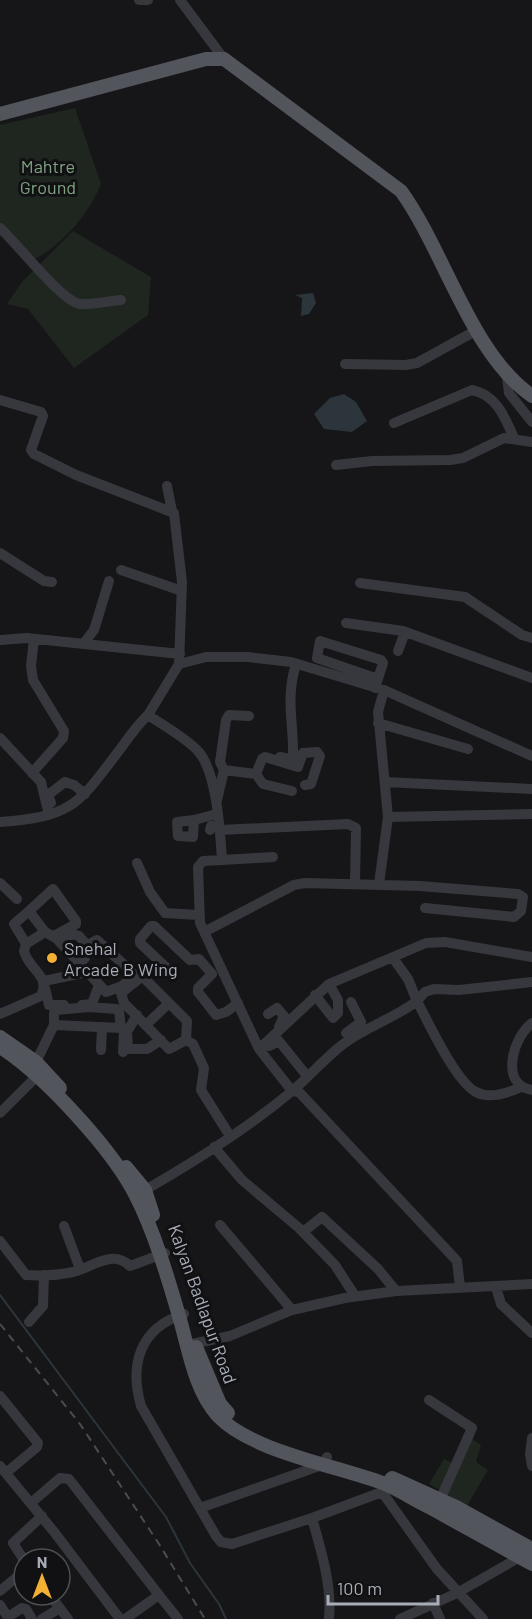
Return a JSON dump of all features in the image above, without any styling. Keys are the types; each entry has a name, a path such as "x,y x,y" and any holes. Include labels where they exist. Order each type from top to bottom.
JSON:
{"main road":[{"path":"0,114 206,59 224,58 401,191 417,214 477,330 507,377 532,396"},
{"path":"0,1037 37,1070 140,1193 182,1315 204,1397 219,1417 236,1430 260,1442 352,1470 386,1485 526,1561"},
{"path":"0,1047 37,1070"},
{"path":"386,1485 440,1500 532,1549"}],"street":[{"path":"139,0 148,0"},
{"path":"180,0 224,58"},
{"path":"0,228 33,260 60,293 73,302 81,304 121,300"},
{"path":"345,364 417,363 477,330"},
{"path":"507,377 509,393 532,422"},
{"path":"394,423 472,390 483,392 501,411 514,438"},
{"path":"0,400 41,412 43,417 31,450 34,454 76,475 172,511"},
{"path":"336,465 457,459 495,440 514,438 532,442"},
{"path":"0,822 31,820 72,807 148,716 179,659 182,591 175,516 167,486"},
{"path":"0,554 44,581 52,582"},
{"path":"121,570 182,591"},
{"path":"84,644 94,630 109,581"},
{"path":"360,584 465,597 522,635 532,638"},
{"path":"346,623 405,632 532,678"},
{"path":"398,651 405,632"},
{"path":"32,773 63,738 64,731 33,680 31,666 34,639"},
{"path":"0,640 34,639 84,644 179,659 238,657 296,664 379,686"},
{"path":"379,884 388,817 378,723 379,686 381,660 320,641 318,658 379,686 532,756"},
{"path":"266,755 290,759 292,757 289,707 290,684 296,664"},
{"path":"222,860 216,829 217,800 224,770 220,762 226,720 229,715 249,716"},
{"path":"148,716 196,749 205,764 217,800"},
{"path":"378,723 468,749"},
{"path":"0,738 41,782 51,814"},
{"path":"256,774 265,757 298,766 303,753 317,752 320,756 315,778 311,784 305,785"},
{"path":"224,770 256,774 263,784 292,791"},
{"path":"51,814 48,795 64,782 74,785 84,794"},
{"path":"385,782 532,789"},
{"path":"194,820 217,814"},
{"path":"388,817 532,814"},
{"path":"216,829 348,824 356,828 355,884"},
{"path":"273,857 203,861 198,867 198,915 258,1048 292,1091 299,1092 457,1261 460,1287"},
{"path":"137,863 150,892 165,913 198,915"},
{"path":"0,883 17,899"},
{"path":"206,931 294,885 379,884 518,894 523,897 521,911 514,916 425,908"},
{"path":"53,937 76,924 76,921 56,891 48,891 14,924 26,944 24,956 44,985 50,1005 92,1004 99,985"},
{"path":"29,911 106,992 131,978 132,972 97,940 86,946"},
{"path":"173,974 140,943 140,939 151,926 154,926 190,960 199,959 214,949"},
{"path":"26,944 53,937 73,934 79,936 86,946 85,958 79,964"},
{"path":"258,1048 329,984 426,943 438,942 532,957"},
{"path":"393,958 408,979 417,1001 451,1062 474,1091 484,1095 508,1093 526,1088"},
{"path":"199,959 212,974"},
{"path":"223,969 212,974 198,988 198,992 216,1015 226,1012 238,1003"},
{"path":"0,1014 38,999 44,985 87,972"},
{"path":"140,978 144,978 187,1021 186,1040 172,1049 158,1042 134,1018 124,1003 121,993 140,978"},
{"path":"346,1033 366,1029 396,1017 425,992 434,989 459,990 532,982"},
{"path":"315,995 333,1018 338,1013 339,1000 329,984"},
{"path":"140,1193 214,1147 292,1091 346,1033 361,1022 351,1002"},
{"path":"146,1025 169,1003"},
{"path":"84,1008 85,1027"},
{"path":"268,1014 277,1008 284,1016 276,1030"},
{"path":"0,1113 37,1070 54,1025 56,1010 116,1009 119,1011 121,1028 124,1030 123,1052"},
{"path":"134,1018 146,1025 158,1042"},
{"path":"134,1018 127,1032 128,1049 147,1049 158,1042"},
{"path":"526,1088 515,1080 511,1065 519,1037 532,1023"},
{"path":"54,1025 85,1027 99,1040 121,1028"},
{"path":"186,1040 193,1044 204,1068 201,1090 230,1136"},
{"path":"258,1048 279,1041 307,1076"},
{"path":"214,1147 242,1180 303,1232 339,1270 355,1296"},
{"path":"303,1232 322,1217 378,1269 396,1291"},
{"path":"220,1225 292,1310"},
{"path":"64,1226 80,1269"},
{"path":"0,1241 26,1275 44,1275 80,1269 114,1258 124,1260 130,1266 162,1254"},
{"path":"29,1322 43,1306 44,1275"},
{"path":"191,1344 230,1336 292,1310 355,1296 396,1291 532,1284"},
{"path":"496,1287 501,1304 532,1333"},
{"path":"182,1315 156,1326 140,1349 139,1397 216,1536 225,1544 312,1518 386,1485 457,1593 483,1619"},
{"path":"0,1396 38,1443 37,1447 3,1470 42,1516 120,1619"},
{"path":"429,1400 472,1428 440,1500"},
{"path":"532,1438 530,1454 532,1466"},
{"path":"200,1508 324,1461"},
{"path":"31,1503 60,1478 67,1478 178,1619"},
{"path":"16,1547 13,1543 42,1516"},
{"path":"312,1518 326,1572 331,1603 329,1619"},
{"path":"400,1619 526,1561"},
{"path":"0,1591 12,1581"},
{"path":"125,1619 159,1595"},
{"path":"433,1603 440,1619"},
{"path":"0,1605 9,1618 22,1608 32,1619"},
{"path":"42,1619 60,1608 68,1619"}],"green space":[{"name":"Mahtre Ground","path":"75,108 101,184 90,206 74,227 65,237 35,259 0,225 0,125"},
{"path":"73,231 151,277 148,315 74,368 28,309 7,304 22,282"},
{"path":"469,1437 481,1445 476,1462 488,1470 467,1506 429,1484 444,1459 455,1464"}],"shaded area":[{"path":"313,293 316,303 309,314 301,316 302,298 295,295"},
{"path":"344,394 356,402 367,421 352,432 324,429 314,414 330,398"}],"waterway":[{"path":"0,1295 166,1517 190,1563 219,1604 226,1619"}],"railway":[{"path":"0,1324 80,1424 205,1619"}],"place":[{"name":"Snehal Arcade B Wing","path":"52,958"}]}
